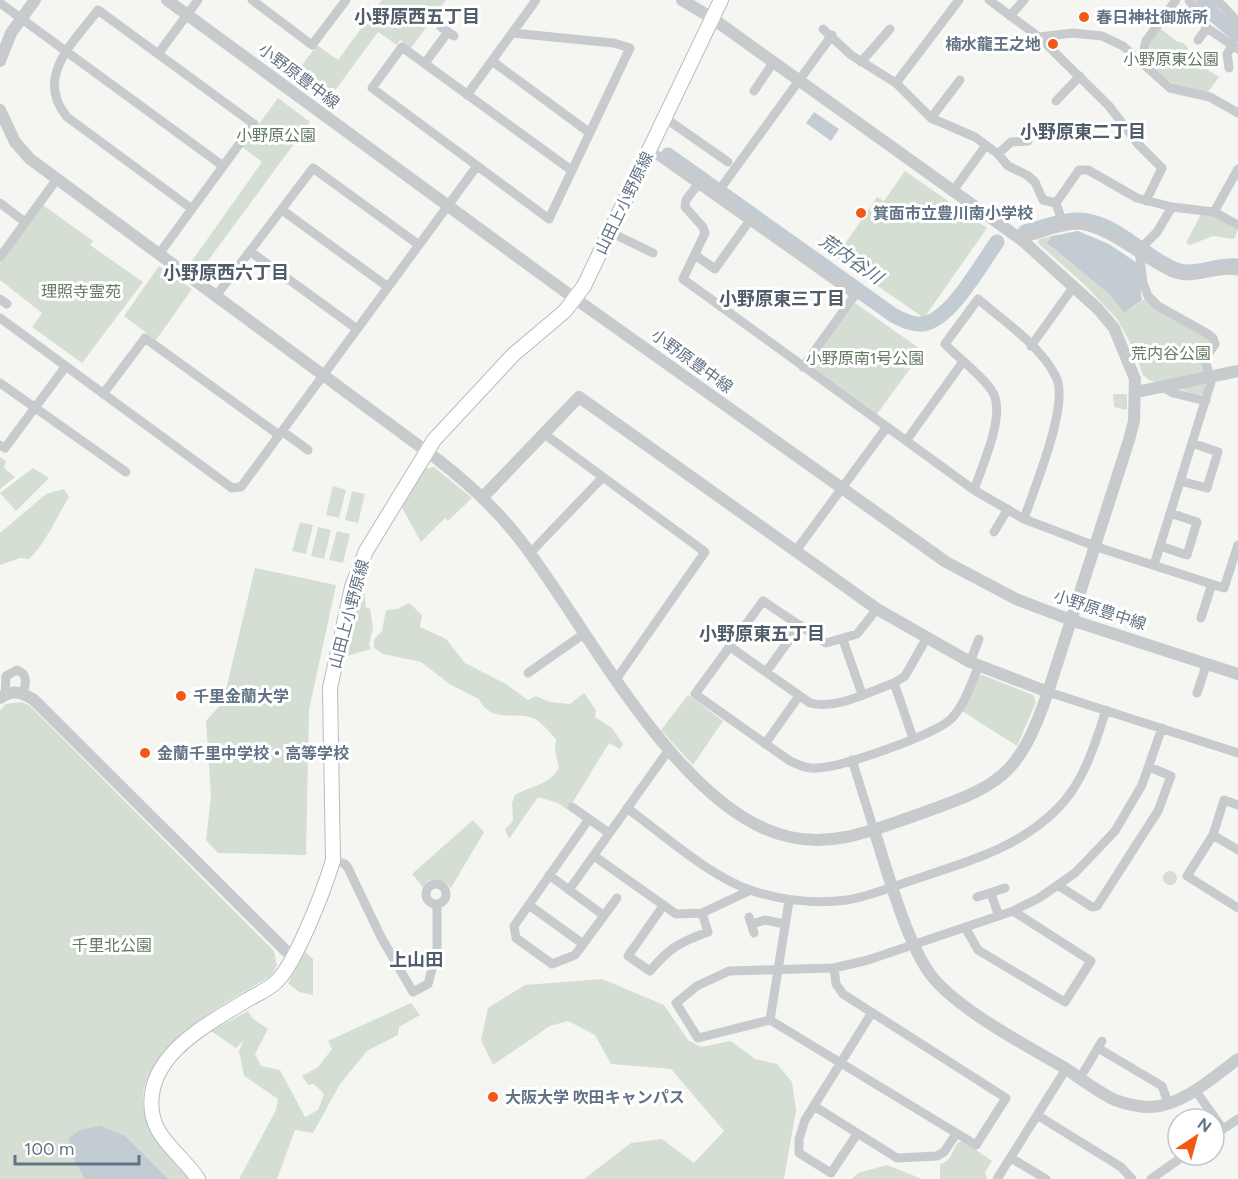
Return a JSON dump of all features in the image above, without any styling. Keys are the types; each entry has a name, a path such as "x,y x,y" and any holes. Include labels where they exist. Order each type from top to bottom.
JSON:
{"main road":[{"name":"山田上小野原線","path":"198,1179 159,1131 152,1114 154,1082 164,1065 191,1034 278,980 318,904 333,860 329,703 352,587 366,551 426,451 513,355 565,310 584,286 721,0"}],"street":[{"path":"0,61 11,33 35,0"},
{"name":"小野原豊中線","path":"167,0 574,298 946,562 1016,598 1071,620 1238,674"},
{"path":"158,54 198,0"},
{"path":"252,0 312,45 346,0"},
{"path":"467,95 536,0"},
{"path":"0,110 15,142 30,159 426,451 483,497 529,551 668,751 709,791 760,827 790,837 819,840 844,839 960,799 996,781 1024,751 1034,733 1048,692 1129,440 1136,392 1131,365 1114,328 1074,286 1023,241 712,18 682,0"},
{"path":"896,83 959,0"},
{"path":"988,0 1039,37 1080,76 1162,168 1146,201"},
{"path":"1010,16 1024,0"},
{"path":"1141,62 1146,41 1176,0"},
{"path":"1189,0 1207,28 1235,47 1227,54 1229,68"},
{"path":"1217,0 1238,22"},
{"path":"0,3 223,166"},
{"path":"159,254 192,210 254,124 98,10 66,52 53,80 58,106 67,117 192,210"},
{"path":"1198,40 1207,28"},
{"path":"823,29 861,62 896,83 931,118 975,137 998,154 1013,170 1035,182 1043,200 1056,203"},
{"path":"861,62 890,29"},
{"path":"425,63 448,32"},
{"path":"512,33 614,43 630,48 549,219 372,88 402,47 571,170"},
{"path":"1039,37 1073,33 1102,36 1123,46 1170,88 1210,97 1238,113"},
{"path":"717,192 832,35"},
{"path":"492,61 590,132"},
{"path":"754,91 773,63"},
{"path":"1056,101 1080,76"},
{"path":"931,118 960,80"},
{"path":"665,118 729,162"},
{"path":"998,154 1011,142 1028,141"},
{"path":"953,191 986,145"},
{"path":"650,150 698,184 717,192 750,220 855,296 803,367"},
{"path":"0,318 232,488 241,487 477,166"},
{"path":"216,296 313,168 419,245"},
{"path":"1214,212 1235,180 1238,169"},
{"path":"1056,203 1079,170 1088,170 1146,201 1214,212 1238,225"},
{"path":"0,257 57,179"},
{"path":"698,184 686,200 685,207 703,227 705,233 683,279 974,490 1024,519 1095,546 1224,588 1238,545"},
{"path":"0,202 25,222"},
{"path":"1056,203 1063,222"},
{"path":"1154,565 1206,400 1208,377 1205,359 1215,344 1213,339 1153,302 1145,290 1141,250 1157,232 1172,207"},
{"path":"282,210 388,287"},
{"path":"695,255 715,269 750,220"},
{"path":"1023,241 1063,222 1092,228 1141,250 1184,275 1230,269 1238,271"},
{"path":"610,232 653,253"},
{"path":"250,252 357,329"},
{"path":"1031,346 1074,286"},
{"path":"974,490 996,421 998,404 992,390 945,344 978,298 1031,346 1054,372 1061,397 1058,415 1024,519"},
{"path":"104,394 145,338 280,433 308,450"},
{"path":"906,441 962,363"},
{"path":"0,445 5,448 66,366"},
{"path":"1136,392 1162,390 1238,371"},
{"path":"0,383 126,472"},
{"path":"1162,390 1206,400"},
{"path":"483,497 579,397 795,552 877,609 926,639 974,664 1048,692 1238,753"},
{"path":"795,552 886,428"},
{"path":"543,433 700,545 705,552 617,678"},
{"path":"1180,481 1207,488 1218,452 1192,443"},
{"path":"529,551 534,549 603,477"},
{"path":"994,532 1008,509"},
{"path":"1160,546 1187,555 1197,522 1170,513"},
{"path":"1201,618 1212,584"},
{"path":"877,609 857,634 843,640 826,643 763,601 695,694 790,761 806,768 819,768 852,760 913,738 939,727 951,718 960,707 980,639"},
{"path":"766,672 800,625"},
{"path":"528,673 585,633"},
{"path":"729,646 799,696 820,706 894,683 905,676 926,639"},
{"path":"843,640 862,694"},
{"path":"1197,693 1207,663"},
{"path":"23,693 26,679 23,673 17,670 6,676 3,696 23,693 34,700 292,957"},
{"path":"894,683 913,738"},
{"path":"765,744 799,696"},
{"path":"627,808 710,868 751,890 789,901 850,899 894,888 990,854 1035,829 1060,807 1074,788 1095,744 1106,710"},
{"path":"834,968 836,984 843,994 1006,1098 976,1146 770,1020 698,1038 676,1003 713,976 729,971 834,968 914,945 1013,911 1059,886 1090,860 1115,831 1130,808 1149,767 1162,728"},
{"path":"569,890 668,751"},
{"path":"852,760 914,945 930,974 957,1001 1114,1099 1133,1106 1152,1107 1168,1103 1195,1090 1238,1059"},
{"path":"1059,886 1092,907 1097,906 1164,799 1171,776 1149,767"},
{"path":"1238,805 1224,801 1213,834 1187,876 1238,908"},
{"path":"572,807 609,833"},
{"path":"589,819 514,926 516,938 552,964 575,955 617,898"},
{"path":"1213,834 1238,850"},
{"path":"594,856 676,914 702,913 751,890"},
{"path":"333,860 345,864 348,868 381,937 413,992 428,984 437,951 437,906"},
{"path":"549,875 603,915"},
{"path":"977,897 1005,888"},
{"path":"991,894 999,916"},
{"path":"770,1020 789,901"},
{"path":"529,905 583,944"},
{"path":"663,906 628,956 650,971 666,952 681,942 708,932 702,913"},
{"path":"965,927 978,950 1065,1002 1091,961 1013,911"},
{"path":"751,924 765,920 785,924"},
{"path":"857,1134 831,1173 800,1153 799,1138 805,1120 871,1014"},
{"path":"1080,1078 1100,1044 1162,1086 1168,1103"},
{"path":"997,1179 1066,1069"},
{"path":"1195,1090 1207,1107"},
{"path":"814,1106 897,1158 938,1156 944,1152 956,1134"},
{"path":"1037,1115 1121,1167 1132,1179"},
{"path":"1011,1158 1046,1179"},
{"path":"1151,1179 1168,1167"}],"green space":[{"name":"小野原公園","path":"382,0 446,0 411,48 400,40 397,45 378,32 328,100 294,76 317,45 338,60"},
{"name":"小野原東公園","path":"1160,28 1176,41 1185,44 1197,63 1219,77 1208,92 1176,86 1148,65 1150,40"},
{"name":"小野原公園","path":"278,98 310,122 199,273 189,265 262,162 242,147"},
{"path":"905,171 987,228 924,318 836,257 877,197 884,201"},
{"name":"理照寺霊苑","path":"43,205 93,241 90,245 143,282 82,363 32,327 42,313 0,280 0,263"},
{"path":"1201,214 1211,215 1238,230 1234,239 1213,236 1190,245 1186,243"},
{"name":"荒内谷公園","path":"1052,236 1048,244 1110,295 1124,313 1146,298 1211,339 1204,393 1199,395 1149,380 1143,375 1133,348 1117,319 1086,286 1038,243 1039,239"},
{"path":"159,266 192,289 156,340 124,316"},
{"name":"小野原南1号公園","path":"855,303 923,351 877,414 813,368 812,362"},
{"path":"1113,394 1127,394 1127,410 1114,407"},
{"path":"0,457 6,461 4,468 15,477 0,489"},
{"path":"434,467 472,498 448,521 445,518 421,542 401,506 424,469"},
{"path":"33,468 49,478 16,511 0,493"},
{"path":"333,486 346,490 339,518 326,515"},
{"path":"64,489 69,497 35,553 29,559 20,558 0,565 0,533 46,494"},
{"path":"352,491 365,494 358,523 345,520"},
{"path":"300,522 313,525 306,554 292,551"},
{"path":"318,527 331,530 324,559 311,556"},
{"path":"337,531 350,534 343,563 329,560"},
{"path":"255,568 336,585 309,710 306,855 218,853 206,840 211,796 206,721 223,702"},
{"path":"361,588 364,590 366,608 370,608 373,628 369,644 371,649 344,657"},
{"path":"409,603 422,615 420,627 446,639 465,663 506,684 528,700 536,696 550,702 570,704 584,693 596,710 595,717 612,728 623,744 620,749 609,743 568,810 558,803 538,797 509,839 505,829 513,821 512,803 515,795 545,782 559,768 555,750 556,739 535,719 490,712 479,699 451,685 421,662 383,654 374,648 374,640 382,631 386,610 398,609"},
{"path":"982,675 1033,695 1036,702 1017,746 962,711"},
{"path":"688,695 723,721 693,765 661,730"},
{"name":"千里北公園","path":"22,702 30,706 274,951 277,965 271,976 207,1015 185,1032 166,1050 151,1071 143,1093 145,1116 153,1134 190,1179 0,1179 0,710 6,704"},
{"path":"473,820 484,832 451,888 444,882 436,880 429,880 423,887 412,874"},
{"path":"1170,871 1175,873 1177,878 1175,883 1170,885 1165,883 1163,878 1165,873"},
{"path":"305,952 313,959 313,995 299,992 288,983"},
{"path":"602,979 664,1005 688,1040 701,1047 731,1041 755,1059 777,1064 792,1082 796,1110 784,1179 584,1179 631,1143 662,1139 694,1163 724,1131 671,1069 611,1064 595,1035 568,1021 550,1026 493,1065 481,1040 488,1008 525,985"},
{"path":"411,1003 420,1015 399,1027 398,1035 367,1051 340,1084 313,1133 295,1130 277,1179 239,1179 276,1110 278,1099 244,1076 239,1051 244,1040 236,1048 211,1031 248,1011 252,1018 268,1029 255,1054 261,1066 280,1070 305,1117 318,1110 324,1094 314,1084 308,1085 302,1076 318,1067 332,1049 328,1041"},
{"path":"963,1141 992,1161 985,1172 987,1179 940,1179 940,1165 949,1159 957,1143"},
{"path":"887,1165 922,1179 852,1179 858,1173"}],"shaded area":[{"path":"814,112 839,129 831,141 806,123"},
{"path":"1078,231 1109,244 1137,263 1142,300 1124,313 1110,295 1047,243 1052,236"},
{"path":"100,1126 125,1136 168,1179 85,1179 69,1150 69,1138 80,1130"}],"waterway":[{"path":"1203,0 1213,14 1238,35"},
{"name":"荒内谷川","path":"668,155 893,315 911,323 923,324 944,313 965,290 997,242"},
{"name":"荒内谷川","path":"1025,232 1062,222 1089,221 1114,231 1174,269 1189,272 1222,266 1238,266"}],"place":[{"name":"春日神社御旅所","path":"1084,17"},
{"name":"楠水龍王之地","path":"1053,44"},
{"name":"箕面市立豊川南小学校","path":"861,213"},
{"name":"千里金蘭大学","path":"181,696"},
{"name":"金蘭千里中学校・高等学校","path":"145,753"},
{"name":"大阪大学 吹田キャンパス","path":"493,1097"}],"district":[{"name":"小野原西五丁目","path":"417,17"},
{"name":"小野原東二丁目","path":"1083,132"},
{"name":"小野原西六丁目","path":"226,273"},
{"name":"小野原東三丁目","path":"782,299"},
{"name":"小野原東五丁目","path":"762,634"},
{"name":"上山田","path":"416,960"}]}
